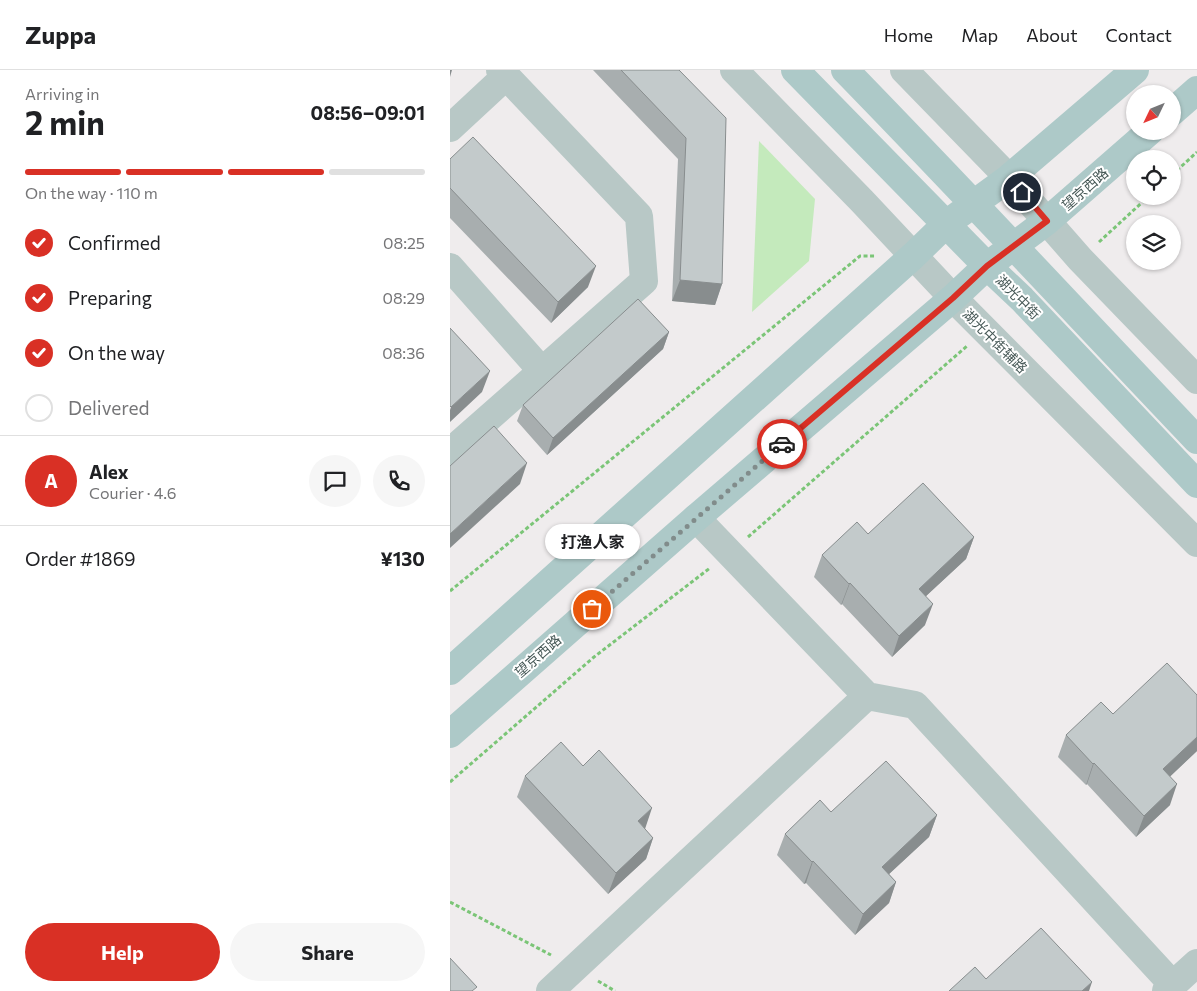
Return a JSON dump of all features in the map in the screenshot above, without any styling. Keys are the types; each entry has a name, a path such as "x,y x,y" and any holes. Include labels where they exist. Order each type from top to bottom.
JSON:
{"main road":[{"name":"湖光中街","path":"795,70 987,266 1022,299 1197,484"},
{"path":"845,70 975,203 1046,282 1197,440"},
{"path":"450,671 913,256 946,224 1009,178 1135,70"},
{"path":"1181,104 1197,90"},
{"name":"望京西路","path":"450,734 696,518 953,298 987,266 1047,221 1140,140"}],"street":[{"name":"湖光中街辅路","path":"734,70 984,330 1197,544"},
{"path":"904,70 1009,178 1080,259 1197,380"},
{"path":"450,128 503,73 639,216 644,281 450,452"},
{"path":"450,267 542,371"},
{"path":"696,518 867,696 915,704 1169,988 1197,963"},
{"path":"550,991 867,696"}],"path":[{"path":"1181,167 1197,152"},
{"path":"1080,259 1139,205"},
{"path":"450,591 860,256 913,256"},
{"path":"450,782 594,657 730,552 984,330"},
{"path":"450,902 615,991"}],"green space":[{"path":"759,141 815,199 809,261 752,312"}],"building":[{"path":"621,70 679,70 726,118 722,284 680,280 686,138"},
{"path":"473,137 596,266 558,302 450,188 450,159"},
{"path":"638,299 669,332 553,438 523,405"},
{"path":"450,328 490,371 451,407 450,406"},
{"path":"494,426 527,463 450,534 450,466"},
{"path":"923,483 974,537 919,589 933,604 899,636 822,555 857,522 868,534"},
{"path":"1167,663 1197,695 1197,737 1163,769 1177,784 1144,816 1066,735 1101,702 1113,714"},
{"path":"561,742 583,766 599,750 652,808 638,821 653,838 616,873 525,776"},
{"path":"886,761 937,815 882,867 896,882 863,914 785,834 820,800 831,812"},
{"path":"1041,928 1092,982 1082,991 949,991 975,967 986,979"},
{"path":"450,958 477,987 472,991 450,991"}],"way so far":[{"path":"592,609 782,444"}],"place":[{"name":"打渔人家","path":"592,609"}],"route":[{"path":"782,444 953,298 987,266 1047,221 1022,192"}]}
